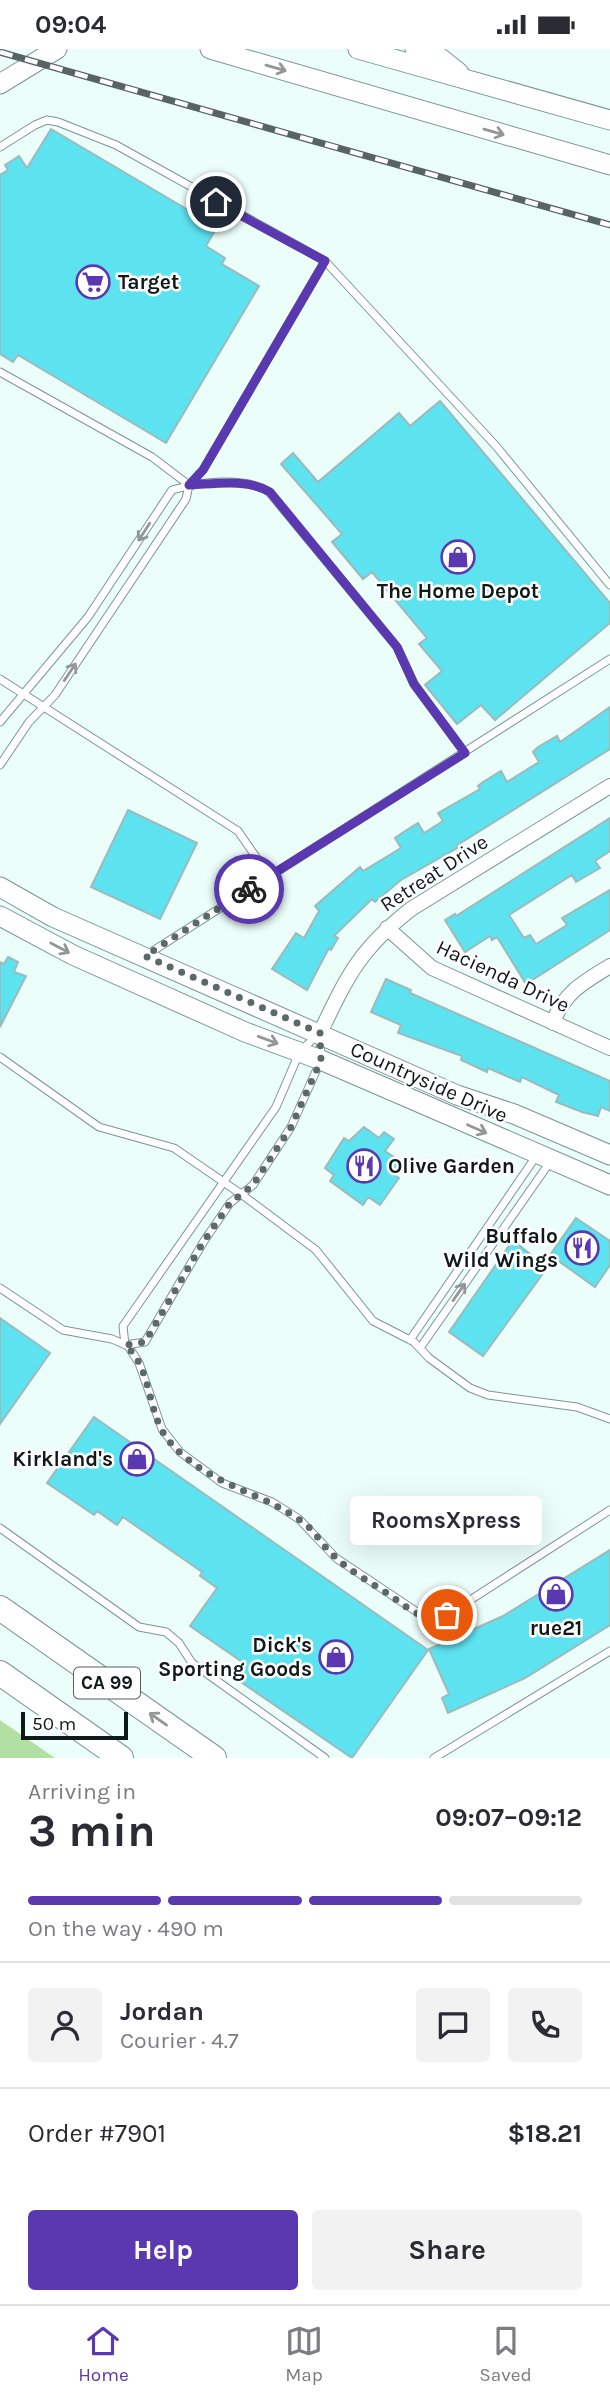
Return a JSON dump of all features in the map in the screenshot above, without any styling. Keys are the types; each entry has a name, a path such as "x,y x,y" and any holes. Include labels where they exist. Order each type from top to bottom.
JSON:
{"highway":[{"name":"CA 99","path":"0,1608 214,1758"},
{"name":"CA 99","path":"0,1673 121,1758"}],"street":[{"path":"0,84 57,49"},
{"path":"210,49 610,165"},
{"path":"358,49 610,120"},
{"path":"415,49 439,57 464,78"},
{"name":"Retreat Drive","path":"320,1033 351,969 387,928 411,909 610,786"},
{"name":"Countryside Drive","path":"0,887 53,917 457,1095 514,1114 610,1155"},
{"name":"Countryside Drive","path":"0,916 73,955 245,1032 300,1051 610,1185"},
{"name":"Hacienda Drive","path":"387,928 432,968 610,1048"},
{"path":"553,1023 559,1005 573,989 610,966"}],"lane":[{"path":"0,146 34,125 47,120 58,122 116,145 325,261 496,446 610,585"},
{"path":"0,765 42,708 55,695 186,499 189,485 203,470 325,261"},
{"path":"0,372 152,457 189,485"},
{"path":"0,722 88,617 172,490 189,485 240,484 270,492 397,647 414,684 465,753"},
{"path":"145,956 610,659"},
{"path":"1,681 238,831 270,876"},
{"path":"125,1345 123,1327 275,1107 300,1051 320,1033"},
{"path":"125,1345 145,1342 204,1241 230,1203 253,1185 288,1134 321,1060 320,1033"},
{"path":"0,1057 99,1127 171,1146 241,1194 316,1250 369,1318 410,1340 429,1358 480,1392 573,1406 610,1419"},
{"path":"410,1340 544,1158"},
{"path":"420,1348 544,1158"},
{"path":"0,1288 63,1330 112,1339 125,1345 139,1363 162,1429 180,1452 222,1483 272,1502 299,1519 336,1558 423,1616 433,1618 447,1615 610,1510"},
{"path":"0,1528 139,1627 166,1632 179,1643 192,1663 325,1758"},
{"path":"434,1758 610,1651"}],"green space":[{"path":"0,1720 55,1758 0,1758"}],"building":[{"path":"51,129 217,227 206,246 225,258 222,264 259,286 166,443 18,355 13,362 0,354 0,175 8,170 5,165 19,156 27,168"},
{"name":"The Home Depot","path":"440,401 610,603 610,623 495,720 481,705 457,724 425,685 442,671 419,644 427,638 372,572 363,579 332,542 342,534 281,464 293,453 318,482 399,413 410,426"},
{"path":"610,707 610,749 456,846 457,848 401,880 375,902 372,899 334,936 338,938 331,950 329,948 307,990 272,969 296,933 304,938 319,911 315,906 360,867 363,871 401,848 395,838 418,823 424,833 443,821 438,813 480,789 478,786 483,782 501,771 507,782 539,762 533,752 538,747 557,736 560,742"},
{"path":"128,810 197,843 160,919 91,887"},
{"path":"610,818 610,851 595,861 600,868 576,882 572,875 509,915 524,938 530,935 536,944 567,925 562,918 610,890 610,930 526,984 497,937 492,940 490,936 465,952 445,920 455,914 456,916"},
{"path":"8,957 18,962 14,972 26,976 0,1027 0,962 4,964"},
{"path":"386,979 411,990 410,993 610,1081 610,1111 601,1107 598,1116 582,1112 556,1102 559,1095 522,1077 520,1082 488,1068 487,1072 461,1060 462,1056 398,1033 401,1025 371,1012"},
{"name":"Olive Garden","path":"364,1127 379,1138 384,1132 394,1139 385,1151 403,1163 395,1175 399,1178 380,1205 368,1197 363,1205 330,1181 334,1175 325,1168 344,1138 349,1141"},
{"name":"Buffalo Wild Wings","path":"576,1218 610,1241 610,1265 595,1287 550,1255"},
{"path":"513,1240 547,1268 483,1356 449,1332"},
{"path":"0,1318 50,1353 0,1424"},
{"path":"94,1417 428,1650 352,1758 235,1678 245,1664 190,1626 217,1588 200,1576 202,1572 123,1517 117,1525 97,1511 94,1515 47,1483"},
{"path":"610,1550 610,1625 525,1678 448,1713 442,1698 449,1694 429,1649 503,1616"}],"railway":[{"path":"0,52 610,225"}],"way so far":[{"path":"249,889 145,956 320,1033 321,1060 291,1127 253,1185 230,1203 204,1241 145,1342 125,1345 139,1363 162,1429 175,1448 222,1483 272,1502 299,1519 336,1558 413,1611 433,1618 447,1615"}],"place":[{"name":"Target","path":"93,282"},
{"name":"The Home Depot","path":"458,557"},
{"name":"Olive Garden","path":"364,1166"},
{"name":"Buffalo Wild Wings","path":"582,1248"},
{"name":"Kirkland's","path":"137,1459"},
{"name":"rue21","path":"556,1594"},
{"name":"RoomsXpress","path":"447,1615"},
{"name":"Dick's Sporting Goods","path":"336,1657"}],"route":[{"path":"216,202 325,261 203,470 189,485 253,485 270,492 397,647 414,684 465,753 249,889"}]}
